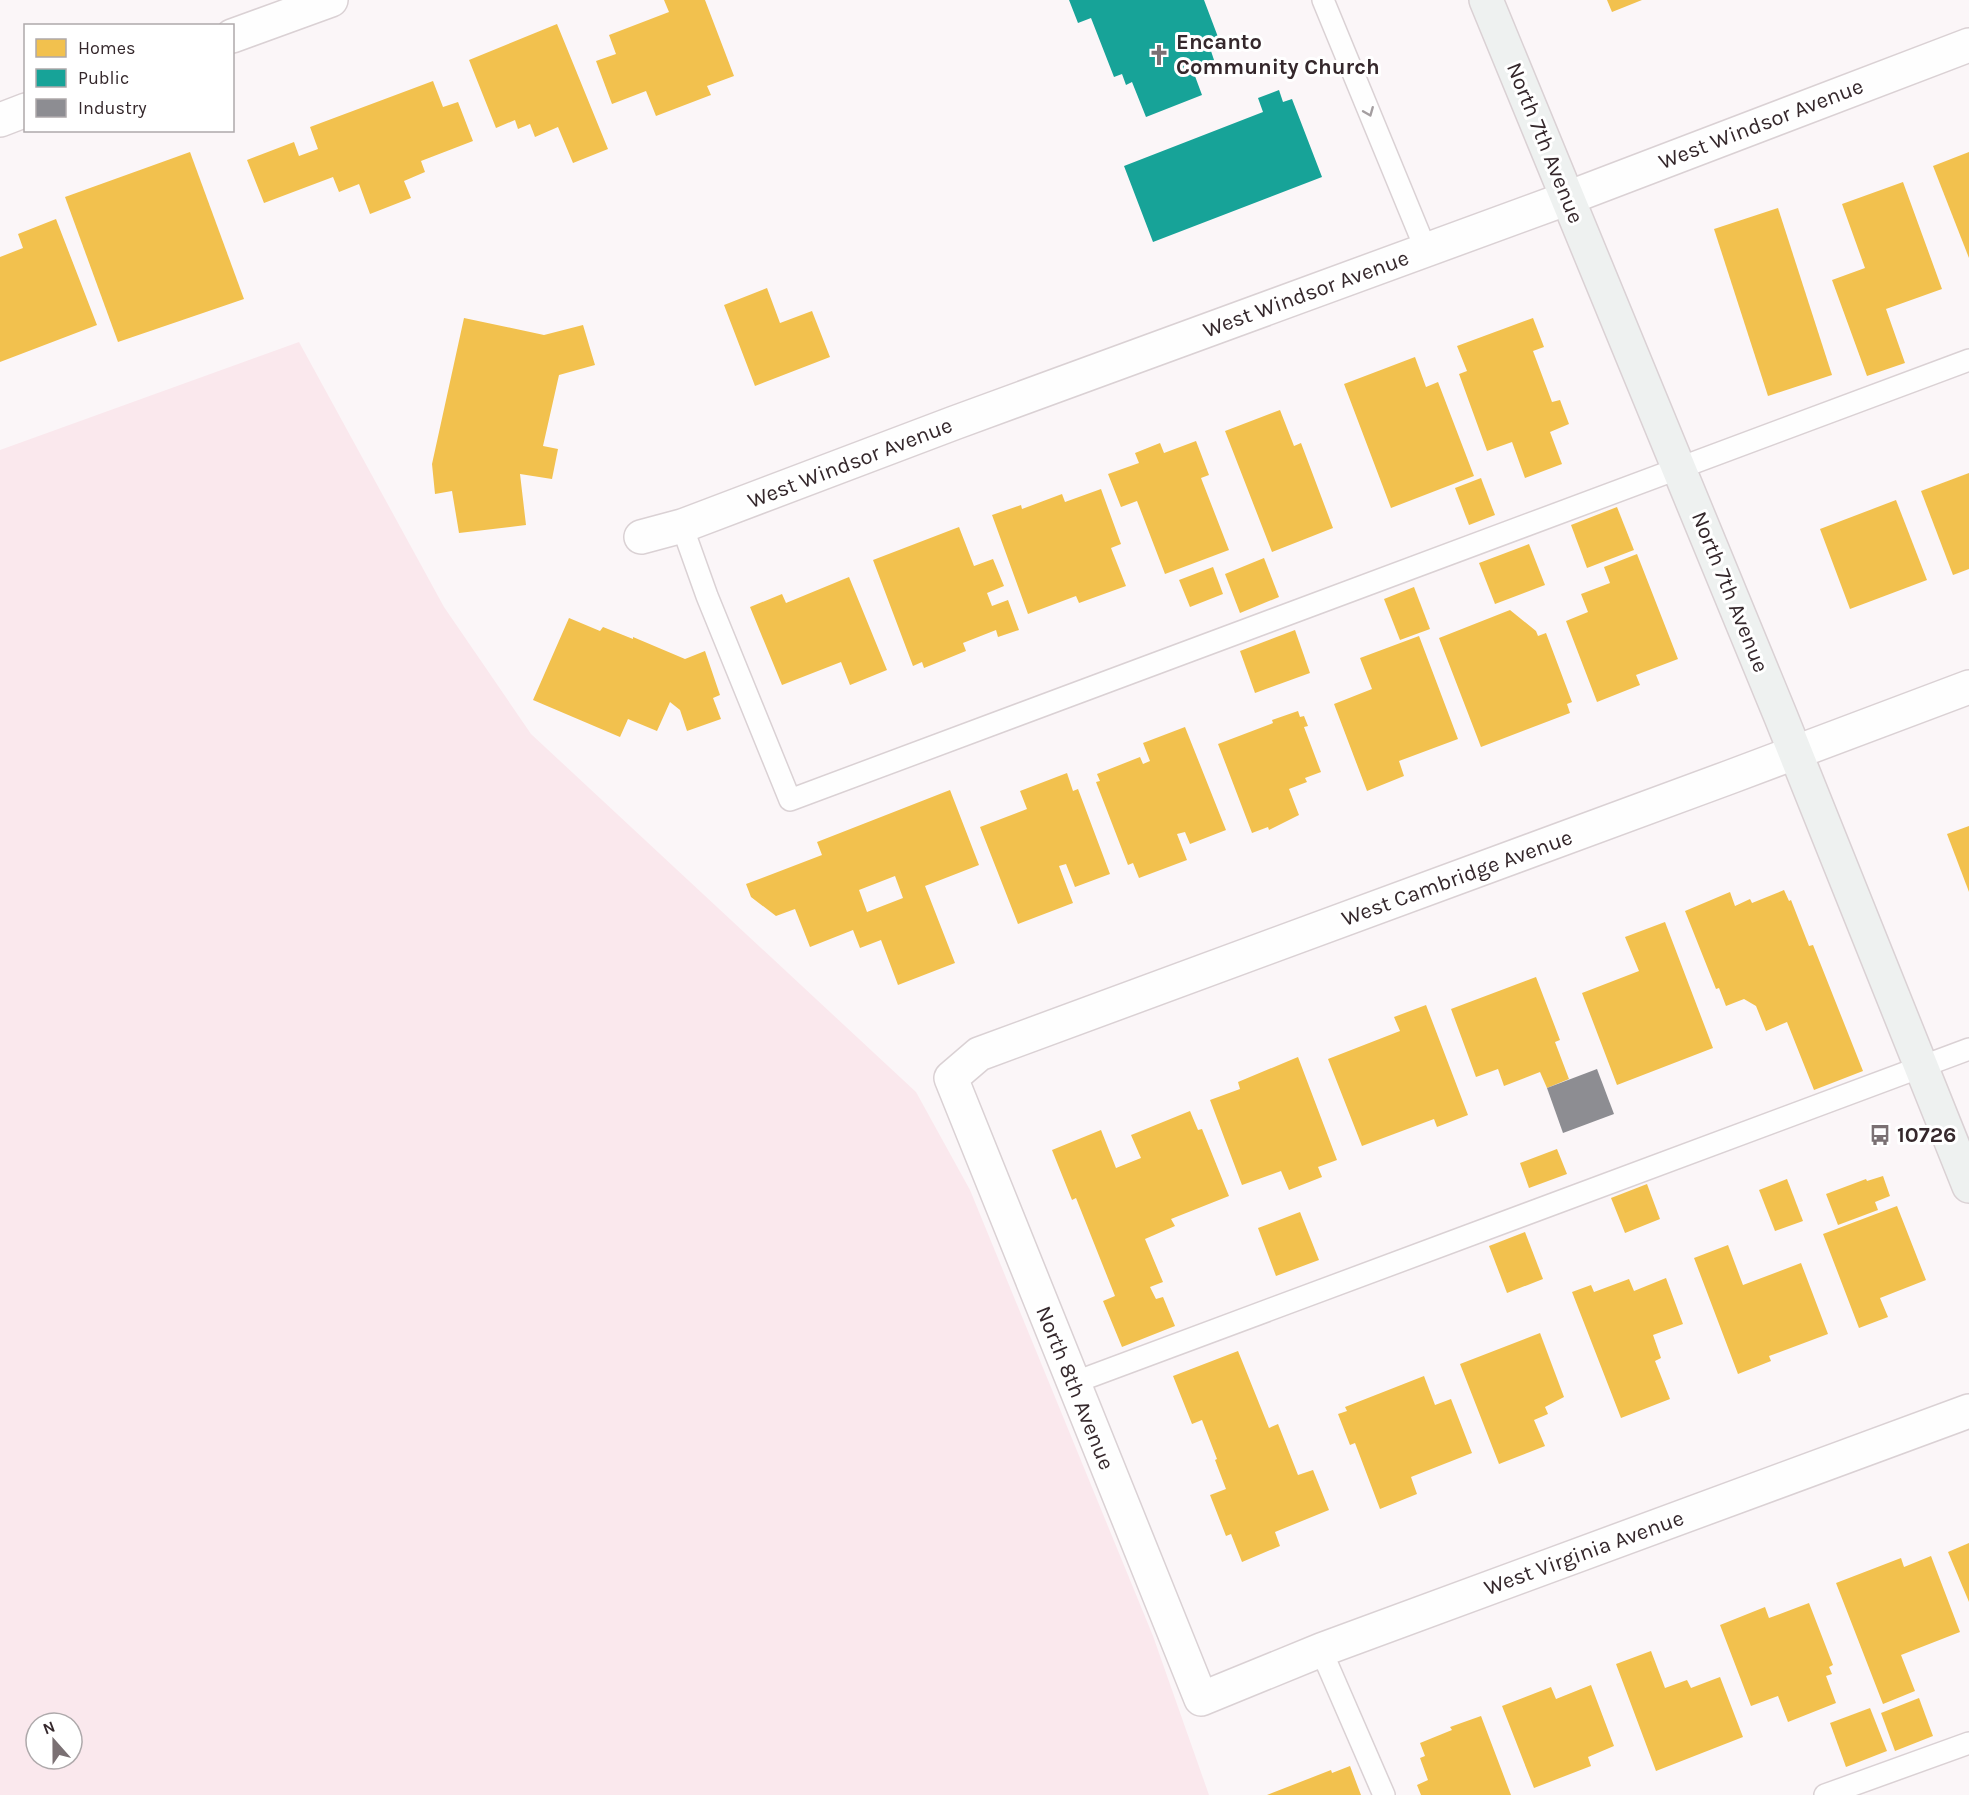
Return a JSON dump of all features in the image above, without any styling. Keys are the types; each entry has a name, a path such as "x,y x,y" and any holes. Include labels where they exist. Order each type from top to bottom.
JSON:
{"main road":[{"name":"North 7th Avenue","path":"1486,0 1795,752 1969,1186"}],"street":[{"path":"234,35 331,0"},
{"name":"West Windsor Avenue","path":"641,537 682,526 954,423 1568,198 1969,45"},
{"path":"0,120 24,111"},
{"name":"West Cambridge Avenue","path":"951,1078 979,1054 1969,687"},
{"name":"North 8th Avenue","path":"951,1078 1201,1699"},
{"name":"West Virginia Avenue","path":"1201,1699 1321,1650 1969,1411"}],"lane":[{"path":"1323,0 1426,250"},
{"path":"682,526 707,596 790,800 1969,360"},
{"path":"1073,1383 1969,1049"},
{"path":"1321,1650 1383,1795"},
{"path":"1825,1795 1969,1743"}],"shaded area":[{"path":"299,342 444,607 531,734 916,1092 970,1190 1153,1636 1209,1795 0,1795 0,450"}],"building: Homes":[{"path":"664,0 705,0 734,76 707,86 711,95 656,116 646,91 612,104 596,61 616,54 609,35 669,12"},
{"path":"1607,0 1642,0 1612,12"},
{"path":"557,24 608,149 573,163 558,127 535,137 530,124 518,129 515,120 496,128 469,60"},
{"path":"433,81 443,107 458,102 473,141 421,161 425,172 404,181 411,198 370,214 359,184 339,192 333,177 264,203 247,160 294,142 299,156 318,149 310,127"},
{"path":"190,152 244,299 118,342 65,197"},
{"path":"1969,152 1969,258 1933,166"},
{"path":"1903,182 1942,289 1886,309 1905,363 1867,376 1832,280 1865,268 1842,204"},
{"path":"1778,208 1832,375 1768,396 1714,229"},
{"path":"56,219 97,325 0,362 0,257 23,248 18,234"},
{"path":"767,288 780,323 812,311 830,357 755,386 724,305"},
{"path":"464,318 544,335 583,325 595,365 559,375 543,446 558,449 552,479 520,474 526,525 459,533 452,491 435,494 432,464"},
{"path":"1533,318 1544,347 1533,351 1552,402 1560,400 1569,424 1550,432 1562,464 1525,478 1512,442 1487,451 1459,374 1467,371 1457,346"},
{"path":"1415,357 1426,387 1438,382 1474,476 1391,508 1344,384"},
{"path":"1280,410 1294,446 1301,443 1333,528 1272,552 1225,431"},
{"path":"1196,441 1209,475 1201,478 1229,550 1165,574 1137,501 1121,507 1108,474 1139,463 1135,453 1160,443 1164,453"},
{"path":"1969,473 1969,569 1953,575 1921,491"},
{"path":"1481,478 1495,515 1469,525 1455,488"},
{"path":"1101,489 1121,544 1111,548 1126,586 1079,603 1076,596 1028,614 992,515 1021,505 1022,509 1062,494 1065,502"},
{"path":"1896,500 1927,580 1850,609 1820,529"},
{"path":"1617,507 1634,550 1587,568 1571,525"},
{"path":"959,527 974,566 993,559 1004,586 987,593 992,606 1008,600 1019,630 998,637 996,630 963,643 966,651 924,668 922,662 913,666 873,560"},
{"path":"1529,544 1545,585 1495,604 1479,563"},
{"path":"1637,554 1678,659 1636,675 1640,685 1597,702 1566,621 1588,612 1581,594 1610,583 1604,567"},
{"path":"1264,558 1279,597 1240,613 1225,574"},
{"path":"1213,567 1223,594 1190,607 1179,580"},
{"path":"849,577 887,670 850,685 841,662 782,685 750,607 782,594 786,603"},
{"path":"1414,587 1430,629 1400,640 1384,599"},
{"path":"1510,610 1536,631 1538,636 1546,633 1572,702 1567,704 1570,713 1481,747 1439,638"},
{"path":"569,618 600,631 603,627 633,639 633,637 685,659 705,651 720,695 713,698 721,719 687,731 680,710 670,702 657,731 628,719 620,737 533,700"},
{"path":"1295,630 1310,673 1255,693 1240,651"},
{"path":"1419,636 1458,739 1399,761 1404,776 1367,791 1334,704 1372,689 1360,658"},
{"path":"1298,711 1300,717 1304,716 1308,726 1304,727 1321,772 1305,778 1307,782 1289,789 1299,815 1269,830 1268,827 1252,833 1218,744"},
{"path":"1185,727 1226,830 1190,844 1185,832 1177,834 1187,860 1139,878 1133,863 1128,865 1096,782 1100,781 1097,774 1140,757 1143,764 1150,761 1143,743"},
{"path":"1067,773 1073,791 1078,789 1110,874 1075,887 1066,864 1059,866 1073,903 1018,924 980,827 1027,809 1020,791"},
{"path":"950,790 979,865 925,886 955,963 898,985 881,940 860,948 853,930 810,947 795,909 776,916 751,897 746,884 822,855 817,842","holes":["895,876 903,898 867,912 859,890"]},
{"path":"1969,826 1969,892 1947,834"},
{"path":"1784,890 1789,901 1791,900 1809,946 1813,945 1863,1071 1814,1090 1787,1022 1766,1031 1756,1006 1744,999 1726,1006 1719,988 1716,989 1685,911 1730,892 1735,906 1750,899 1752,903"},
{"path":"1665,922 1713,1048 1617,1085 1582,993 1639,971 1625,937"},
{"path":"1536,977 1560,1040 1555,1042 1569,1079 1547,1088 1540,1072 1504,1086 1498,1069 1476,1077 1451,1009"},
{"path":"1426,1005 1468,1115 1437,1127 1434,1119 1362,1146 1328,1059 1400,1031 1394,1017"},
{"path":"1298,1057 1337,1160 1318,1167 1322,1177 1289,1190 1281,1171 1242,1185 1210,1100 1240,1089 1238,1082"},
{"path":"1190,1111 1198,1130 1202,1129 1229,1196 1171,1219 1175,1226 1145,1239 1163,1282 1150,1287 1156,1299 1163,1297 1175,1326 1122,1347 1103,1301 1115,1296 1076,1198 1072,1200 1052,1150 1101,1130 1116,1168 1141,1158 1131,1135"},
{"path":"1557,1149 1567,1174 1529,1188 1520,1163"},
{"path":"1883,1176 1890,1196 1875,1202 1878,1210 1838,1225 1826,1194 1866,1179 1867,1181"},
{"path":"1787,1179 1803,1221 1775,1231 1759,1190"},
{"path":"1647,1184 1660,1219 1625,1233 1611,1198"},
{"path":"1897,1206 1926,1280 1880,1298 1888,1317 1859,1328 1823,1234"},
{"path":"1300,1212 1319,1260 1276,1276 1258,1228"},
{"path":"1525,1232 1543,1279 1507,1293 1489,1246"},
{"path":"1728,1245 1743,1285 1801,1263 1828,1334 1769,1356 1771,1361 1738,1374 1694,1258"},
{"path":"1666,1278 1683,1324 1653,1335 1661,1358 1655,1361 1670,1399 1621,1418 1572,1292 1591,1285 1594,1292 1629,1279 1634,1291"},
{"path":"1540,1333 1564,1397 1545,1407 1548,1414 1534,1420 1545,1446 1499,1464 1460,1364"},
{"path":"1238,1351 1269,1428 1278,1424 1298,1475 1313,1470 1329,1510 1275,1532 1280,1546 1242,1562 1231,1534 1226,1536 1210,1495 1226,1489 1215,1460 1217,1459 1202,1420 1192,1424 1173,1376"},
{"path":"1424,1376 1435,1405 1451,1399 1472,1453 1411,1477 1417,1494 1380,1509 1355,1443 1350,1445 1338,1414 1347,1411 1345,1407"},
{"path":"1969,1543 1969,1602 1948,1552"},
{"path":"1931,1556 1960,1632 1901,1655 1915,1691 1883,1704 1836,1583 1901,1558 1904,1567"},
{"path":"1809,1603 1833,1665 1829,1667 1832,1674 1826,1676 1836,1703 1788,1722 1778,1696 1751,1706 1720,1625 1765,1607 1769,1618"},
{"path":"1651,1651 1665,1688 1687,1680 1691,1688 1720,1677 1743,1737 1656,1771 1616,1664"},
{"path":"1591,1685 1614,1746 1588,1757 1591,1766 1534,1788 1502,1706 1551,1687 1556,1699"},
{"path":"1919,1698 1933,1736 1895,1751 1881,1713"},
{"path":"1870,1708 1887,1751 1846,1767 1830,1723"},
{"path":"1481,1716 1511,1795 1421,1795 1417,1785 1428,1780 1420,1758 1425,1756 1420,1743 1452,1730 1450,1727"},
{"path":"1350,1766 1361,1795 1267,1795 1331,1770 1332,1773"}],"building: Public":[{"name":"Encanto Community Church","path":"1069,0 1204,0 1218,37 1211,40 1215,49 1211,51 1214,60 1192,68 1202,95 1146,117 1132,82 1126,85 1122,74 1114,77 1091,18 1078,23"},
{"path":"1279,90 1283,102 1292,99 1322,177 1153,242 1124,166 1263,112 1258,98"}],"building: Industry":[{"path":"1597,1069 1614,1114 1563,1133 1547,1088"}],"place":[{"name":"Encanto Community Church","path":"1159,55"},
{"name":"10726","path":"1880,1135"}]}
